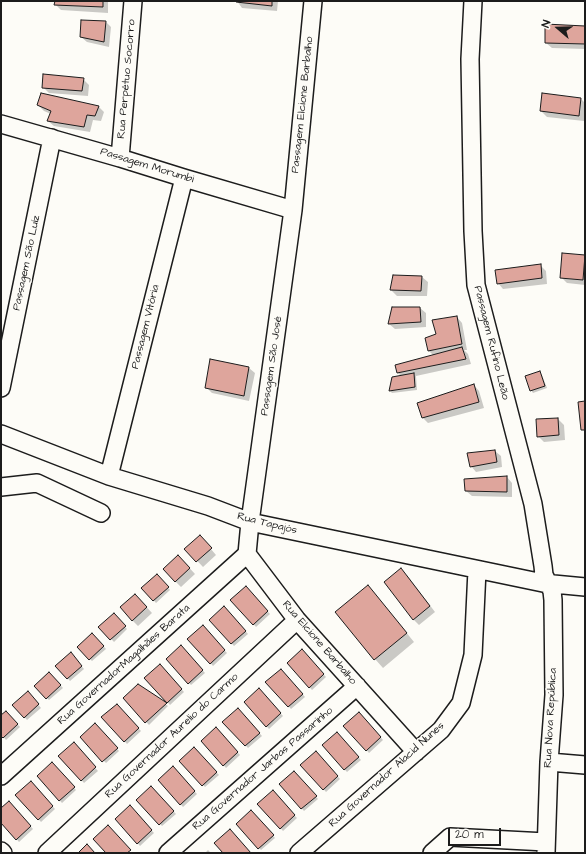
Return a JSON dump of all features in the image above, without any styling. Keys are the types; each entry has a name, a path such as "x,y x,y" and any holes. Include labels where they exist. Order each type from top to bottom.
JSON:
{"street":[{"name":"Rua Perpétuo Socorro","path":"120,158 133,1"},
{"name":"Passagem Elcione Barbalho","path":"293,210 313,1"},
{"name":"Passagem Rufino Leão","path":"473,1 470,60 473,231 476,285 533,504 546,584"},
{"name":"Passagem Morumbi","path":"1,124 293,210"},
{"name":"Passagem São Luíz","path":"1,388 52,138"},
{"name":"Passagem Vitória","path":"109,476 184,178"},
{"name":"Passagem São José","path":"250,522 293,210"},
{"name":"Rua Tapajós","path":"1,434 109,476 208,506 250,522 546,584 585,587"},
{"path":"1,487 37,483 101,513"},
{"path":"248,554 250,522"},
{"name":"Rua Elcione Barbalho","path":"248,554 297,620 416,752"},
{"name":"Rua GovernadorMagalhães Barata","path":"1,776 248,554"},
{"name":"Rua Governador Alacid Nunes","path":"299,853 441,730 460,703 473,655 477,570"},
{"name":"Rua Nova República","path":"546,584 553,600 554,629 554,695 546,847"},
{"name":"Rua Governador Aurelio do Carmo","path":"47,853 297,620"},
{"name":"Rua Governador Jarbas Passarinho","path":"168,853 357,686"},
{"path":"550,762 585,766"},
{"path":"432,853 450,837 546,847"}],"building":[{"path":"55,1 103,1 103,7 54,5"},
{"path":"272,1 272,6 236,2"},
{"path":"81,20 106,21 104,42 80,37"},
{"path":"545,24 585,26 585,44 545,43"},
{"path":"43,74 84,78 82,91 42,88"},
{"path":"41,93 99,106 95,116 87,115 84,127 47,121 51,111 37,105"},
{"path":"542,93 581,98 579,116 540,111"},
{"path":"562,253 585,255 583,280 560,278"},
{"path":"541,264 542,278 497,284 495,270"},
{"path":"393,275 422,276 421,291 390,290"},
{"path":"392,307 420,307 421,322 388,324"},
{"path":"457,316 462,344 428,351 425,338 436,334 432,320"},
{"path":"462,347 466,359 397,373 395,365"},
{"path":"210,359 249,367 244,396 205,388"},
{"path":"540,371 545,386 530,391 525,376"},
{"path":"414,373 415,387 389,391 392,377"},
{"path":"474,384 479,402 422,418 417,403"},
{"path":"585,401 585,430 581,430 578,402"},
{"path":"558,418 559,435 537,437 536,419"},
{"path":"495,450 497,462 470,467 467,453"},
{"path":"507,476 507,492 465,491 464,479"},
{"path":"200,535 212,548 196,562 184,549"},
{"path":"178,555 190,568 175,582 163,569"},
{"path":"401,568 430,606 413,620 384,582"},
{"path":"157,574 169,587 153,601 141,588"},
{"path":"368,585 407,633 374,660 335,612"},
{"path":"246,586 268,611 253,625 230,600"},
{"path":"135,594 147,607 132,621 120,607"},
{"path":"224,606 246,631 231,644 209,620"},
{"path":"114,613 126,626 110,640 98,627"},
{"path":"203,625 225,650 210,664 187,639"},
{"path":"92,633 104,646 89,660 77,647"},
{"path":"181,645 203,670 188,684 166,659"},
{"path":"302,649 324,674 309,688 287,663"},
{"path":"71,652 82,666 67,679 55,666"},
{"path":"160,664 182,689 167,703 144,678"},
{"path":"281,669 303,694 288,707 265,682"},
{"path":"49,672 61,685 46,699 34,686"},
{"path":"138,684 167,703 145,723 123,698"},
{"path":"259,688 281,713 266,727 244,702"},
{"path":"28,691 39,704 24,718 12,705"},
{"path":"117,704 139,728 124,742 101,717"},
{"path":"238,708 260,733 245,746 222,722"},
{"path":"6,711 18,724 3,738 1,736 1,715"},
{"path":"359,712 381,737 366,751 343,726"},
{"path":"95,723 118,748 102,762 80,737"},
{"path":"216,727 238,752 223,766 201,741"},
{"path":"337,732 359,757 344,770 322,745"},
{"path":"74,742 96,767 81,781 58,756"},
{"path":"194,747 217,772 202,786 179,761"},
{"path":"316,751 338,776 323,790 300,765"},
{"path":"52,762 75,787 59,801 37,776"},
{"path":"173,766 195,791 180,805 158,780"},
{"path":"294,771 317,796 301,809 279,784"},
{"path":"31,781 53,806 38,820 15,795"},
{"path":"151,786 174,811 159,825 136,800"},
{"path":"273,790 295,815 280,829 257,804"},
{"path":"9,801 31,826 16,840 1,823 1,808"},
{"path":"130,805 152,830 137,844 115,819"},
{"path":"251,810 274,835 258,849 236,824"},
{"path":"108,825 131,850 127,853 106,853 93,839"},
{"path":"230,829 251,853 223,853 214,843"},
{"path":"87,844 95,853 78,853"}]}
